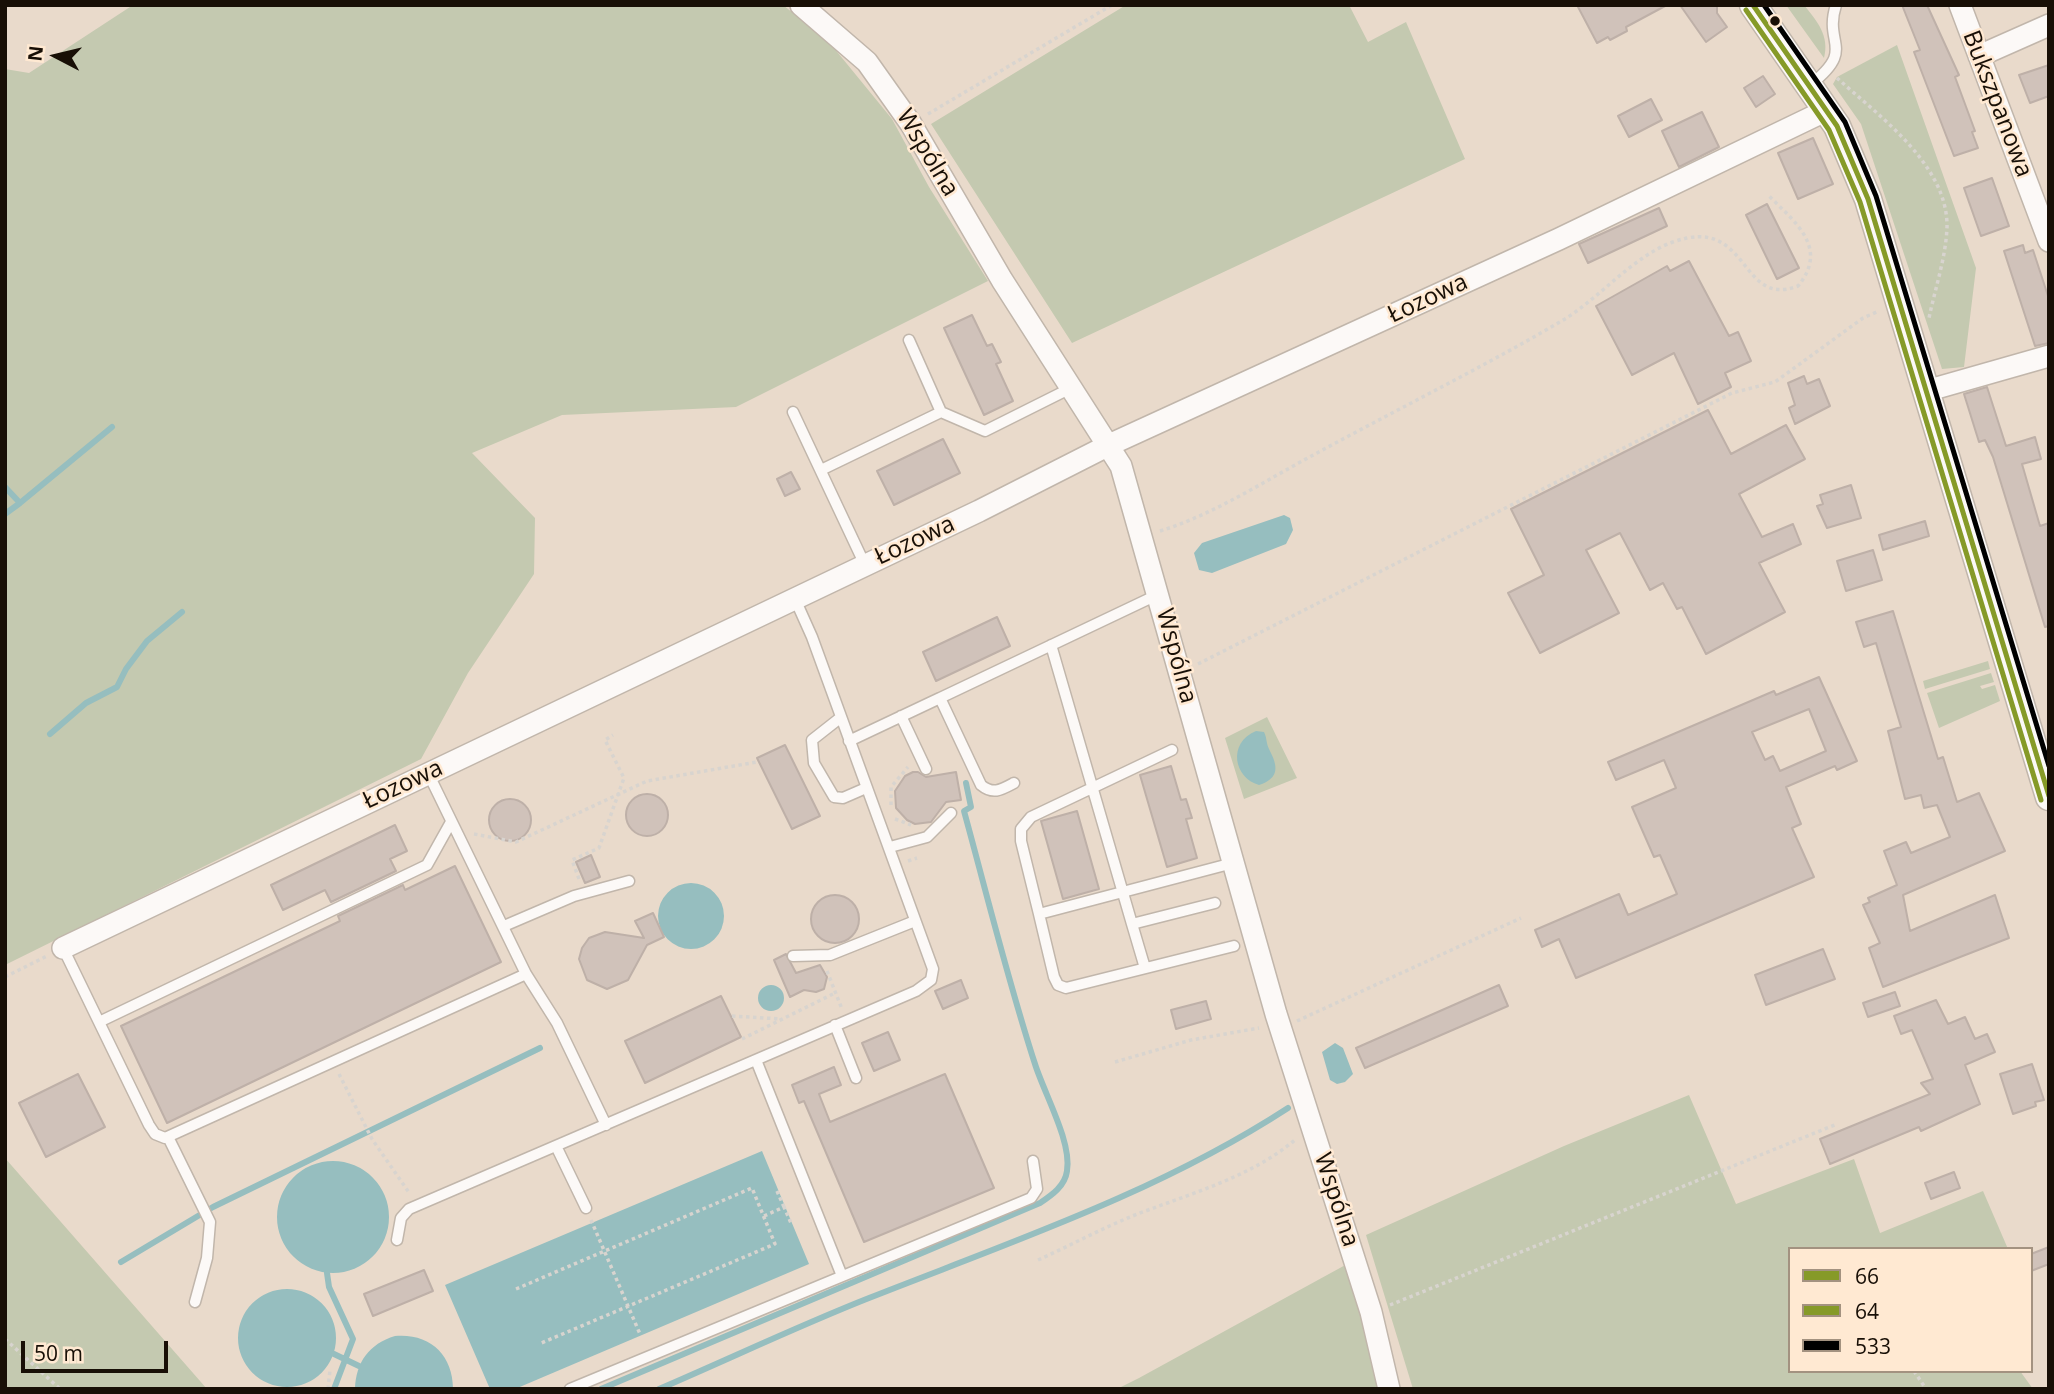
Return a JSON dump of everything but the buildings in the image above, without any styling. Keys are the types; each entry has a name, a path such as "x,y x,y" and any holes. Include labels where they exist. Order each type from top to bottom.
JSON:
{"street":[{"name":"Wspólna","path":"801,5 867,62 911,124 1002,280 1121,466 1279,1024 1371,1312 1390,1389"},
{"path":"1753,5 1819,78 1827,110 1854,162 1900,304 2049,797"},
{"name":"Bukszpanowa","path":"1960,5 2049,241"},
{"path":"1979,56 2049,25"},
{"name":"Łozowa","path":"63,948 795,599 1109,445 1572,233 1827,110"},
{"path":"1926,391 2049,356"}],"lane":[{"path":"1819,78 1836,57 1834,7"},
{"path":"909,340 942,412 985,431 1071,388"},
{"path":"793,412 865,565"},
{"path":"821,470 942,412"},
{"path":"849,741 1159,594"},
{"path":"397,1240 401,1218 418,1206 916,991 932,980 933,969 890,847 840,718 812,636 795,599"},
{"path":"1051,645 1145,968"},
{"path":"940,698 981,785 988,791 998,791 1014,783"},
{"path":"901,716 926,769"},
{"path":"840,718 812,740 814,763 834,797 844,799 866,788"},
{"path":"1172,750 1031,817 1021,829 1021,841 1058,985 1066,988 1234,946"},
{"path":"428,773 526,974 557,1023 606,1125"},
{"path":"890,847 927,837 951,813"},
{"path":"99,1022 427,865 453,826"},
{"path":"1039,914 1233,863"},
{"path":"504,926 584,894 629,881"},
{"path":"1132,924 1215,903"},
{"path":"793,956 830,955 915,921"},
{"path":"63,948 149,1125 155,1134 168,1137 526,974"},
{"path":"835,1026 856,1078"},
{"path":"755,1060 842,1276"},
{"path":"168,1137 210,1222 207,1258 195,1302"},
{"path":"556,1146 586,1209"},
{"path":"570,1389 1031,1198 1037,1189 1033,1161"}],"path":[{"path":"911,124 1112,5"},
{"path":"1819,78 1897,133 1930,174 1942,198 1947,230 1925,337 1914,352"},
{"path":"1141,534 1161,531 1191,519 1487,363 1577,311 1653,252 1671,243 1704,236 1719,240 1741,259 1765,288 1775,291 1798,286 1809,271 1812,256 1810,246 1805,236 1769,196"},
{"path":"1180,671 1732,393 1776,382 1863,318 1900,304"},
{"path":"584,894 572,860 599,848 624,778 605,740 613,735"},
{"path":"890,807 891,787 909,769 904,759"},
{"path":"453,826 516,842 647,780 757,762"},
{"path":"890,817 912,825 940,826"},
{"path":"1115,1062 1191,1040 1313,1015 1521,918"},
{"path":"5,977 63,948"},
{"path":"821,955 847,1021"},
{"path":"742,1040 835,993"},
{"path":"732,1016 783,1019"},
{"path":"334,1063 372,1139 418,1206"},
{"path":"1038,1260 1124,1220 1237,1175 1281,1151 1301,1133 1309,1121"},
{"path":"1371,1312 1837,1124"},
{"path":"516,1289 752,1188 764,1216 775,1244 539,1344"},
{"path":"777,1191 791,1223"},
{"path":"764,1216 784,1207"},
{"path":"593,1226 640,1335"},
{"path":"5,1339 60,1389"},
{"path":"328,1389 330,1370"},
{"path":"1915,1373 1926,1389"}],"green space":[{"path":"133,5 783,5 829,42 892,119 929,187 988,281 736,407 562,415 472,453 535,518 534,574 468,673 421,759 5,965 5,69 29,73"},
{"path":"1126,5 1349,5 1368,42 1406,22 1465,159 1072,343 931,124"},
{"path":"1786,5 1804,5 1813,17 1824,36 1824,58"},
{"path":"1897,45 1976,268 1964,367 1942,369 1861,124 1833,84 1837,77"},
{"path":"1988,661 1990,669 1925,689 1923,681"},
{"path":"1991,673 1994,682 1980,686 1982,689 1995,685 2000,701 1939,728 1927,693"},
{"path":"1267,717 1297,778 1244,799 1225,738"},
{"path":"1689,1095 1736,1204 1854,1159 1880,1233 1983,1191 2007,1247 1788,1247 1788,1373 2021,1373 2033,1389 1413,1389 1366,1235 1564,1146"},
{"path":"5,1158 207,1389 5,1389"},
{"path":"1349,1263 1378,1389 1117,1389 1139,1378"}],"water":[{"path":"1284,515 1290,518 1293,530 1286,544 1212,573 1199,570 1194,553 1202,543"},
{"path":"1256,731 1264,732 1275,766 1271,779 1259,785 1244,775 1237,760 1241,744 1247,736"},
{"path":"691,883 704,886 714,893 721,903 724,916 721,929 714,939 704,946 691,949 678,946 668,939 661,929 658,916 661,903 668,893 678,886"},
{"path":"771,985 780,989 784,998 780,1007 771,1011 762,1007 758,998 762,989"},
{"path":"1335,1043 1343,1048 1353,1074 1345,1082 1337,1084 1330,1080 1322,1052"},
{"path":"762,1151 809,1264 515,1389 490,1389 445,1285"},
{"path":"333,1161 355,1165 373,1177 385,1195 389,1217 385,1239 373,1257 355,1269 333,1273 311,1269 293,1257 281,1239 277,1217 281,1195 293,1177 311,1165"},
{"path":"287,1289 306,1293 322,1303 332,1319 336,1338 332,1357 322,1373 306,1383 287,1387 268,1383 252,1373 242,1357 238,1338 242,1319 252,1303 268,1293"},
{"path":"395,1336 418,1338 437,1348 449,1366 453,1389 355,1389 358,1370 366,1355 378,1344"}],"waterway":[{"path":"5,487 20,503 112,427"},
{"path":"5,514 20,503"},
{"path":"50,734 86,703 117,687 126,669 147,641 182,612"},
{"path":"601,1389 1040,1203 1061,1186 1067,1171 1065,1146 1035,1064 998,938 964,811 971,807 966,783"},
{"path":"121,1262 213,1207 540,1048"},
{"path":"659,1389 842,1309 1136,1190 1239,1138 1288,1108"},
{"path":"327,1273 329,1287 353,1339 334,1389"},
{"path":"334,1354 359,1366"}],"transit line":[{"name":"66","path":"1753,5 1837,126 1868,199 2049,796"},
{"name":"533","path":"1764,5 1845,122 1876,196 2049,766"},
{"name":"64","path":"1746,10 1829,130 1860,202 2041,800"}]}
